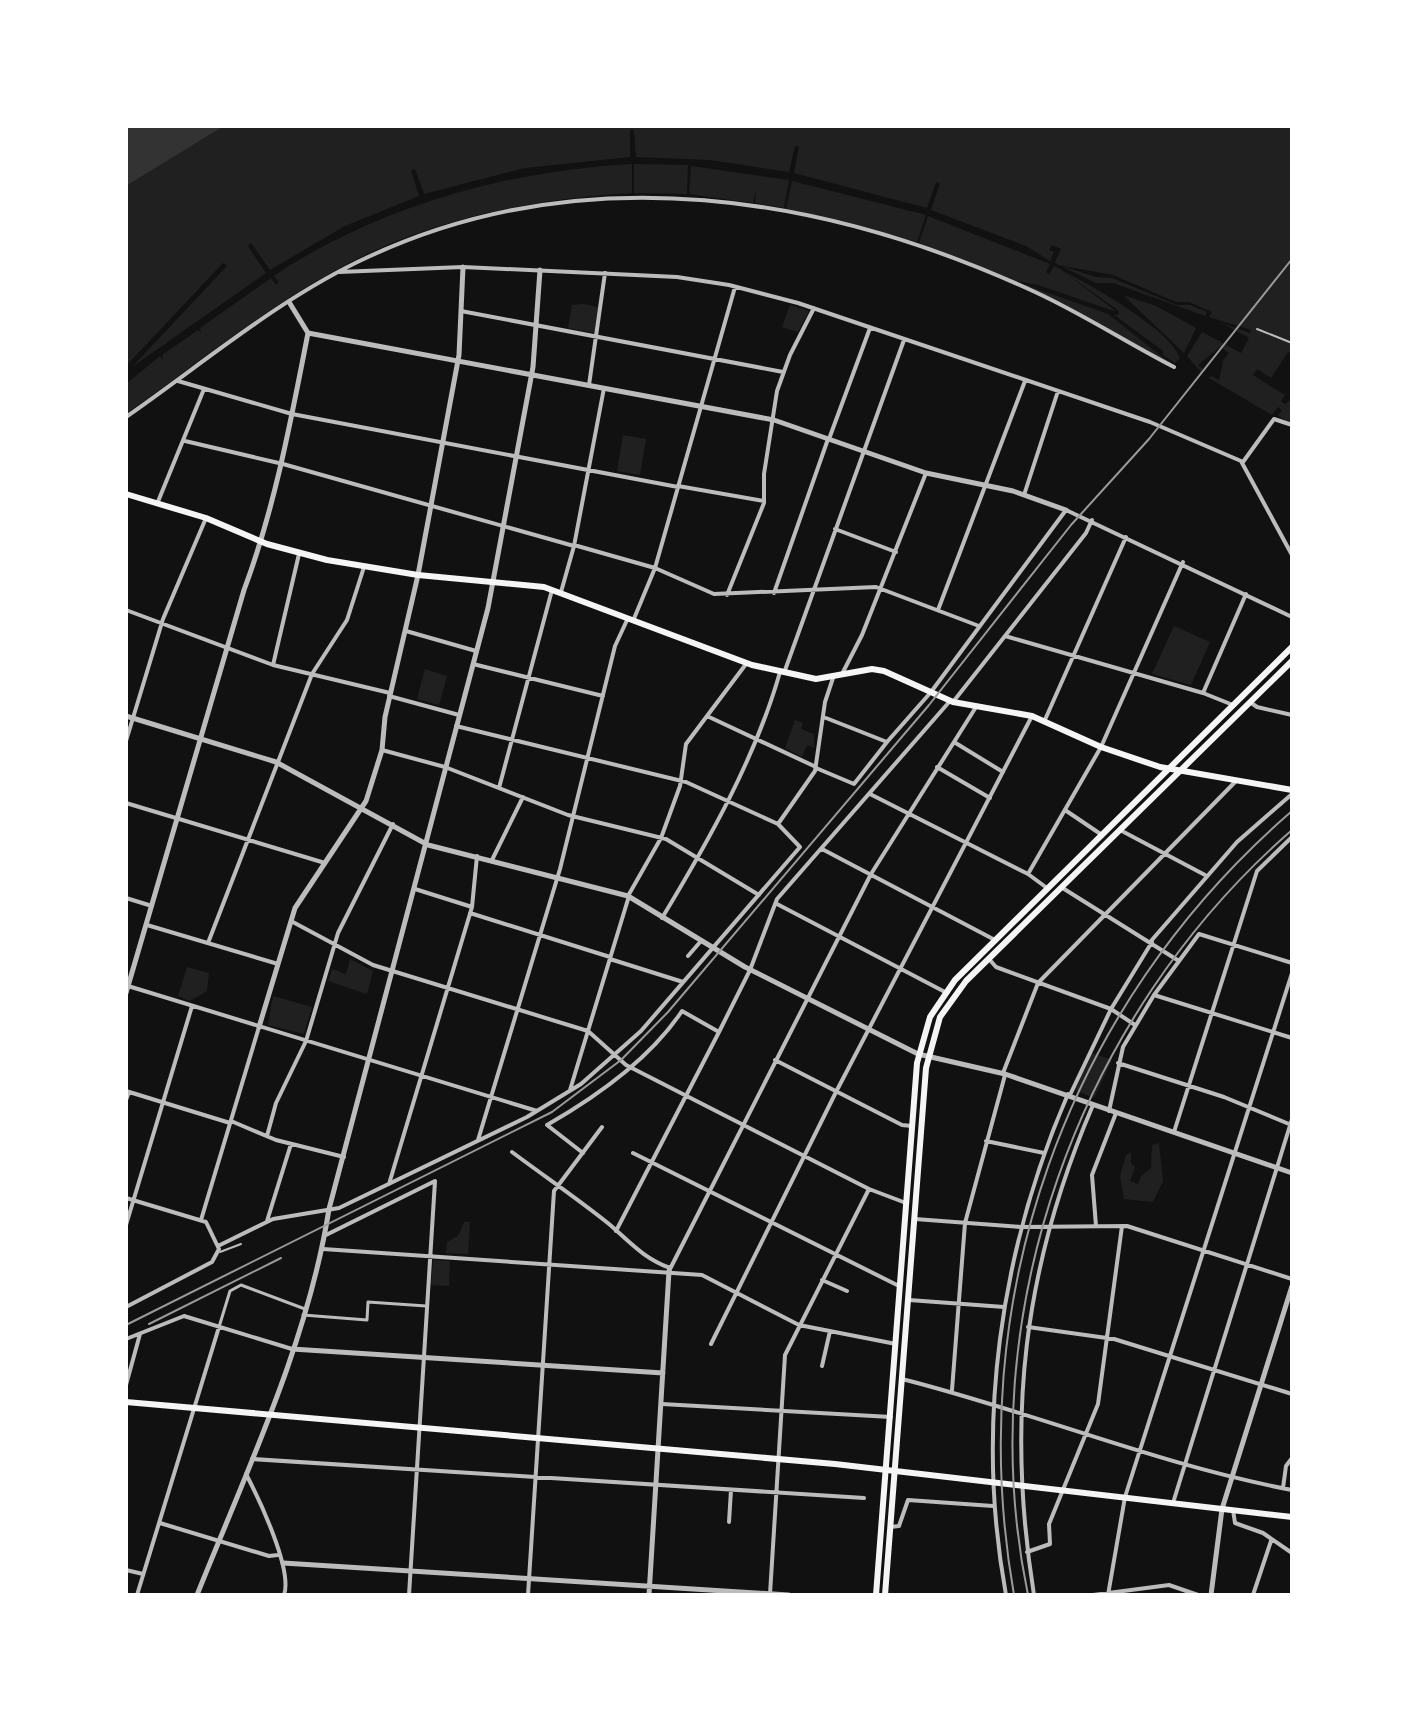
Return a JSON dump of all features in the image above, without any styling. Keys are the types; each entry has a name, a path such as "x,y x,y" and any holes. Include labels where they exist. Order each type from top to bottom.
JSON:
{"main road":[{"path":"126,494 206,518 262,542 299,553 364,567 561,592 746,664 782,672 837,677 872,669 884,671 951,701 976,707 997,707 1032,716 1101,747 1169,769 1292,792"},
{"path":"876,1595 918,1054 930,1017 945,992 995,940 1292,647"},
{"path":"885,1595 927,1057 944,1009 1061,887 1292,661"},
{"path":"126,1402 887,1469 1292,1517"}],"street":[{"path":"126,417 289,302 339,272 409,239 501,211 593,197 711,198 850,225 945,254 1039,293 1174,367"},
{"path":"201,1220 296,906 363,806 382,750 390,695 418,575 458,360 463,267"},
{"path":"339,272 463,267 605,273 735,286 814,308 1173,430 1243,462 1292,555"},
{"path":"197,1595 268,1415 323,1249 329,1209 493,582 532,374 540,270"},
{"path":"589,385 605,273"},
{"path":"478,1140 558,875 615,646 655,568 735,286"},
{"path":"126,993 283,464 308,333 289,302"},
{"path":"727,595 764,501 764,474 783,372 814,308"},
{"path":"461,311 783,372"},
{"path":"774,593 870,328"},
{"path":"308,333 774,420 926,473 1024,495 1066,510 1183,562 1292,617"},
{"path":"662,918 698,858 755,738 813,591 905,340"},
{"path":"178,381 292,414 764,501"},
{"path":"938,610 1025,381"},
{"path":"561,592 574,545 604,388"},
{"path":"157,504 204,389"},
{"path":"1024,495 1058,390"},
{"path":"1243,462 1274,419 1292,425"},
{"path":"185,441 283,464 655,568 714,594 880,588 979,626"},
{"path":"778,824 816,768 826,718 825,702 896,552 926,473"},
{"path":"707,716 854,784 931,692 1066,510"},
{"path":"126,741 129,717 162,621 206,518"},
{"path":"616,1231 750,970 776,904 1005,636 1086,533 1092,520"},
{"path":"835,529 896,552"},
{"path":"1044,722 1126,537"},
{"path":"273,665 299,553"},
{"path":"1028,874 1101,747 1183,562"},
{"path":"208,943 312,674 347,620 364,567"},
{"path":"499,788 526,677 552,590"},
{"path":"1203,693 1246,594"},
{"path":"126,617 127,610 273,665 459,715"},
{"path":"404,631 476,651"},
{"path":"1005,636 1203,693 1233,705"},
{"path":"473,664 603,696"},
{"path":"569,1092 629,896 661,838 681,781 686,744 746,664"},
{"path":"1250,702 1257,707 1292,715"},
{"path":"649,1595 670,1268 871,874 907,812 976,707"},
{"path":"711,1344 807,1156 836,1092 1032,716"},
{"path":"129,717 276,762 363,806 424,844 558,875 629,896 750,970 918,1054 1004,1073 1292,1173"},
{"path":"826,718 887,742"},
{"path":"127,1305 212,1262 219,1249 267,1221 329,1209 389,1184 569,1092 617,1055 800,847 778,824 681,781 456,726"},
{"path":"953,742 1003,772"},
{"path":"382,750 445,767 573,816 661,838 759,895"},
{"path":"937,767 990,798"},
{"path":"952,1390 965,1223 1004,1073 1038,983 1236,781"},
{"path":"1006,1595 992,1481 994,1406 1004,1307 1021,1227 1044,1153 1111,1009 1152,941 1205,875 1292,792"},
{"path":"869,793 1028,874 1047,888"},
{"path":"492,860 523,797"},
{"path":"126,803 325,863"},
{"path":"1065,810 1102,835"},
{"path":"267,1136 276,1103 306,1041 335,945 393,824"},
{"path":"1120,830 1205,875"},
{"path":"1173,1134 1257,871 1292,837"},
{"path":"822,849 995,940"},
{"path":"389,1184 472,907 477,856"},
{"path":"1061,887 1152,941 1179,961"},
{"path":"415,889 472,907"},
{"path":"126,898 152,906"},
{"path":"776,904 945,992"},
{"path":"470,913 683,982"},
{"path":"291,921 392,972 588,1031 629,1066 869,1189 907,1203"},
{"path":"147,925 278,964"},
{"path":"1096,1226 1092,1175 1112,1112 1118,1063 1154,995 1199,934 1292,963"},
{"path":"688,956 701,941"},
{"path":"989,959 996,967 1111,1009 1136,1025"},
{"path":"1109,1593 1115,1540 1125,1497 1292,973"},
{"path":"127,986 537,1111"},
{"path":"1154,995 1292,1038"},
{"path":"126,1225 192,1006"},
{"path":"583,1153 547,1125 578,1107 629,1066 682,1011 719,1032"},
{"path":"775,1060 902,1125 912,1126"},
{"path":"1118,1063 1292,1123 1173,1503"},
{"path":"126,1100 127,1091 291,1144 344,1157"},
{"path":"1034,1595 1021,1485 1019,1414 1027,1327 1048,1226 1093,1105"},
{"path":"528,1595 557,1187 602,1127"},
{"path":"986,1141 1044,1153"},
{"path":"267,1221 291,1144"},
{"path":"512,1152 652,1261 702,1275 799,1325 896,1344"},
{"path":"633,1153 834,1256 900,1286"},
{"path":"326,1235 435,1181 409,1595"},
{"path":"770,1594 785,1355 869,1189"},
{"path":"126,1198 206,1222 219,1249"},
{"path":"915,1219 1021,1227 1122,1226 1292,1279"},
{"path":"1027,1552 1050,1544 1049,1524 1098,1404 1122,1226"},
{"path":"323,1249 550,1264 670,1268"},
{"path":"822,1280 847,1291"},
{"path":"137,1595 230,1291 241,1285 304,1312 367,1320 368,1302 427,1306"},
{"path":"1211,1595 1222,1509 1292,1286"},
{"path":"909,1300 1004,1307"},
{"path":"126,1339 184,1316 292,1349 663,1373"},
{"path":"1027,1327 1107,1339 1292,1394"},
{"path":"822,1366 830,1331"},
{"path":"126,1385 140,1334"},
{"path":"902,1379 952,1390 1184,1466 1292,1490"},
{"path":"662,1404 891,1417"},
{"path":"1283,1488 1286,1466 1292,1458"},
{"path":"251,1459 864,1498"},
{"path":"245,1473 265,1508 282,1563 287,1586 284,1595"},
{"path":"729,1522 731,1490"},
{"path":"890,1527 901,1523 908,1500 994,1506"},
{"path":"1233,1510 1235,1523 1263,1533 1292,1553"},
{"path":"160,1523 269,1556 278,1555"},
{"path":"1253,1595 1271,1541"},
{"path":"282,1563 789,1595"},
{"path":"126,1570 144,1575"},
{"path":"1093,1595 1169,1585 1198,1595"}],"lane":[{"path":"1257,329 1292,343"},
{"path":"219,1249 241,1244"}],"shaded area":[{"path":"126,126 224,126 126,186"},
{"path":"224,126 1292,126 1292,355 1288,352 1271,378 1257,369 1253,375 1285,395 1281,401 1285,404 1292,399 1292,424 1278,416 1282,410 1278,407 1272,415 1209,378 1219,380 1223,361 1229,353 1220,347 1198,365 1203,369 1201,372 1187,356 1202,332 1241,353 1249,338 1224,324 1250,333 1251,330 1209,317 1212,312 1189,302 1176,302 1113,275 1058,265 1055,262 1061,249 1052,245 1049,250 1054,252 1050,261 1026,246 931,210 940,183 936,182 927,208 794,173 799,146 795,146 789,172 710,160 636,157 634,130 630,130 630,157 525,168 424,194 415,169 411,170 419,196 345,226 270,270 251,243 248,246 266,273 132,367 227,266 223,263 126,366 126,186"},
{"path":"632,164 632,193 556,200 480,214 372,252 283,302 126,414 126,384 160,356 163,360 162,355 198,330 201,333 200,328 271,278 276,285 279,282 274,276 327,244 410,208 453,194 541,174"},
{"path":"634,164 688,165 687,194 634,193"},
{"path":"691,166 789,180 784,208 755,203 756,189 753,203 689,194"},
{"path":"792,181 926,215 917,242 786,209"},
{"path":"928,216 1050,264 1046,272 1049,275 1054,266 1060,269 1117,312 1017,281 919,243"},
{"path":"1061,266 1096,277 1112,278 1177,305 1190,305 1207,312 1205,316 1113,283 1096,283"},
{"path":"1063,271 1147,322 1174,347 1180,358 1175,363 1163,355 1163,351 1113,314 1118,315 1119,311"},
{"path":"1020,283 1108,314 1170,363"},
{"path":"1123,295 1156,306 1196,328 1184,353"},
{"path":"572,305 598,307 594,333 568,328"},
{"path":"790,305 809,311 798,332 782,327"},
{"path":"623,435 646,439 640,475 617,471"},
{"path":"1174,626 1210,642 1191,685 1152,674"},
{"path":"425,669 447,676 439,705 417,699"},
{"path":"795,720 803,723 801,729 814,734 814,748 807,745 802,757 785,748"},
{"path":"350,959 373,971 367,994 328,981 332,969 346,974"},
{"path":"187,967 209,973 207,991 190,1001 178,996"},
{"path":"273,996 312,1007 304,1034 268,1025"},
{"path":"1092,1053 1112,1060 1094,1098 1075,1090"},
{"path":"1159,1143 1163,1181 1153,1202 1124,1199 1120,1176 1126,1155 1131,1152 1131,1163 1135,1167 1130,1181 1138,1184 1141,1176 1151,1168 1152,1145"},
{"path":"464,1222 470,1222 468,1254 446,1253 447,1242 458,1236"},
{"path":"433,1260 450,1261 449,1286 431,1285"}],"railway":[{"path":"126,1325 552,1112 621,1060 668,1012 929,705 1071,525 1149,439 1292,259"},
{"path":"1014,1595 1002,1485 1004,1376 1019,1269 1048,1166 1091,1067 1145,975 1213,889 1292,811"},
{"path":"1028,1595 1014,1490 1015,1384 1030,1279 1058,1178 1099,1080 1152,989 1217,905 1292,830"},
{"path":"149,1324 281,1258"}]}
